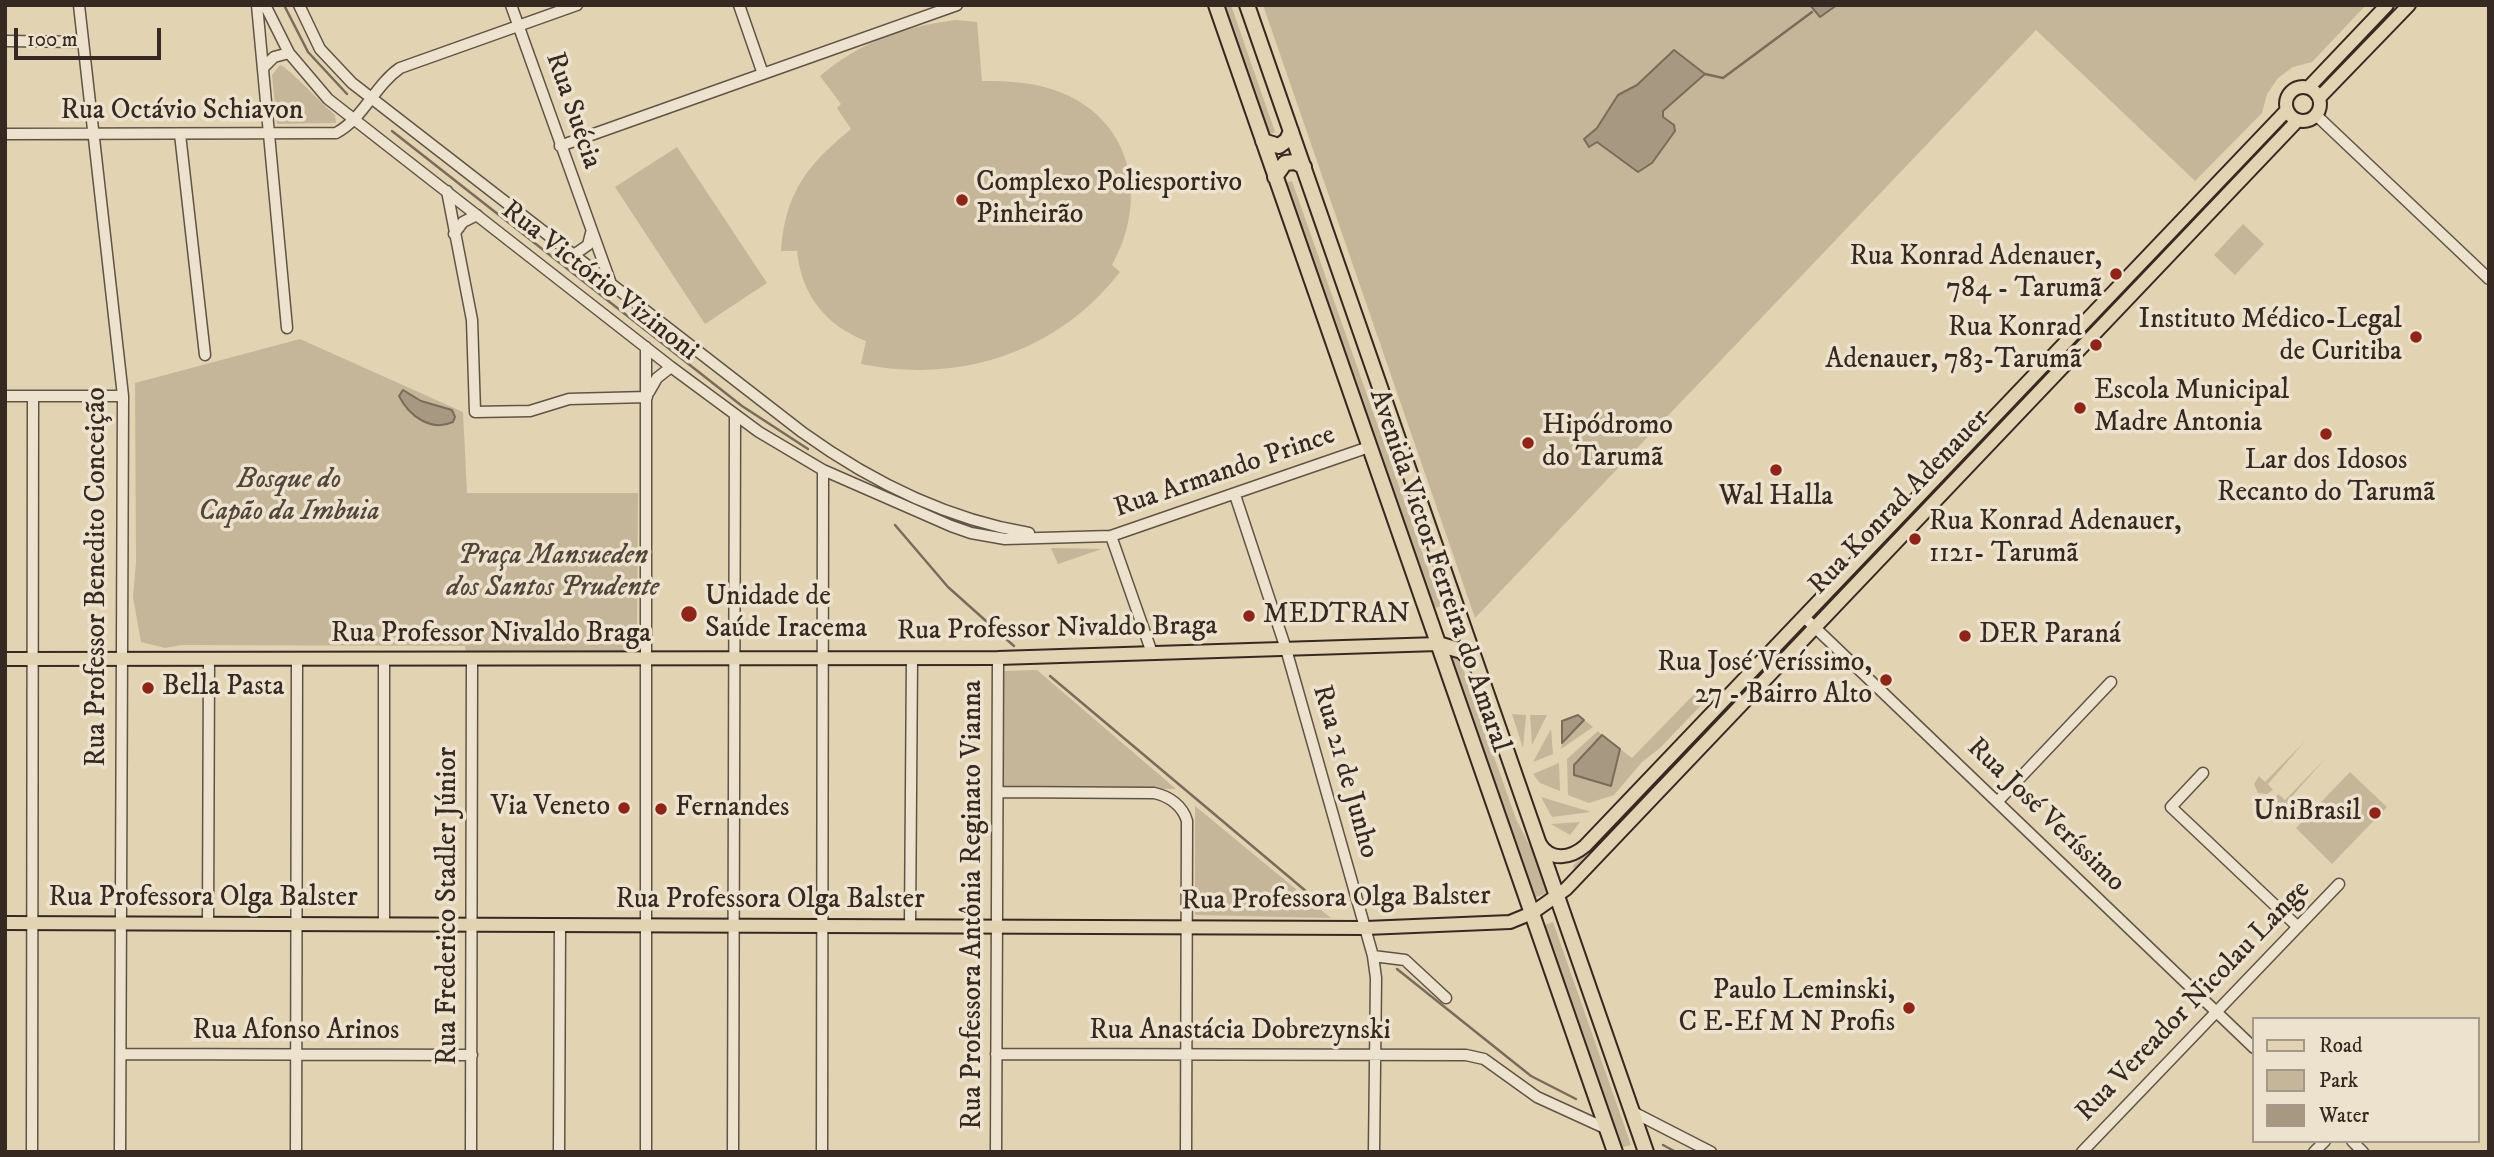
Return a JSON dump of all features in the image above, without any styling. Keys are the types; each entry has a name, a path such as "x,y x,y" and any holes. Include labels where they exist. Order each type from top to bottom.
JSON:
{"highway":[{"name":"Avenida Victor Ferreira do Amaral","path":"1216,5 1615,1152"},
{"name":"Avenida Victor Ferreira do Amaral","path":"1247,5 1646,1152"},
{"path":"1263,141 1279,146 1287,140 1291,131"},
{"path":"1275,177 1285,163 1295,162 1304,167"},
{"path":"1438,644 1462,651 1478,668"}],"main road":[{"path":"2387,5 2309,87 2299,87 2290,92 2286,100 2287,110 2298,120 2308,120 2316,115 2319,99 2409,5"},
{"path":"2309,87 2319,99"},
{"name":"Rua Konrad Adenauer","path":"1540,844 1545,852 1559,857 1581,850 2287,110"},
{"name":"Rua Konrad Adenauer","path":"1532,913 1558,896 2298,120"},
{"name":"Rua Professor Nivaldo Braga","path":"5,659 998,658 1438,644"},
{"name":"Rua Professora Olga Balster","path":"5,923 1366,928 1510,922 1532,913"}],"street":[{"name":"Rua Professor Benedito Conceição","path":"79,5 123,396 120,1152"},
{"path":"257,5 287,328"},
{"name":"Rua Victório Vizinoni","path":"265,5 289,53 317,88 354,119 735,415 782,447 823,470"},
{"name":"Rua Victório Vizinoni","path":"299,5 314,40 329,61 370,97 822,446"},
{"name":"Rua Suécia","path":"511,5 610,282"},
{"path":"354,119 387,78 407,64 577,5"},
{"path":"739,5 763,74"},
{"path":"560,146 957,5"},
{"path":"5,41 83,42"},
{"path":"263,68 274,57 289,53"},
{"path":"2316,115 2489,279"},
{"name":"Rua Octávio Schiavon","path":"5,134 329,134 343,129 354,119"},
{"path":"180,134 205,355"},
{"path":"447,191 472,320 475,412 530,411 569,399 647,397"},
{"path":"454,235 463,222 477,215"},
{"path":"575,254 588,245 591,232"},
{"path":"646,347 646,1152"},
{"path":"647,397 653,382 671,367"},
{"path":"5,396 123,396"},
{"path":"32,1152 33,396"},
{"path":"733,1152 735,415"},
{"name":"Rua Armando Prince","path":"822,446 868,475 965,519 1052,537"},
{"name":"Rua Armando Prince","path":"823,470 971,533 1005,539 1111,536 1369,447"},
{"path":"822,1152 823,470"},
{"name":"Rua 21 de Junho","path":"1235,495 1286,649 1373,956 1374,1152"},
{"path":"1111,536 1152,653"},
{"name":"Rua José Veríssimo","path":"1804,617 2252,1046"},
{"path":"910,926 912,658"},
{"name":"Rua Professora Antônia Reginato Vianna","path":"996,1152 998,658"},
{"path":"208,923 209,659"},
{"path":"296,1152 297,659"},
{"path":"384,660 384,924"},
{"name":"Rua Frederico Stadler Júnior","path":"471,1152 472,660"},
{"path":"1998,802 2111,682"},
{"path":"2203,773 2171,807 2298,927"},
{"path":"998,792 1154,793 1173,802 1184,813 1187,821 1186,1152"},
{"name":"Rua Vereador Nicolau Lange","path":"2082,1152 2339,884"},
{"path":"559,1152 560,925"},
{"path":"1373,956 1405,960 1446,998"},
{"name":"Rua Afonso Arinos","path":"121,1054 471,1055"},
{"name":"Rua Anastácia Dobrezynski","path":"996,1054 1466,1055 1484,1059 1536,1097 1607,1129"},
{"path":"1633,1112 1711,1152"}],"green space":[{"path":"1220,5 1231,5 1275,132 1268,135"},
{"name":"Hipódromo do Tarumã","path":"1263,5 2366,5 2312,62 2293,67 2278,78 2267,94 2262,113 2195,181 2036,30 1475,618"},
{"name":"Complexo Poliesportivo Pinheirão","path":"956,20 977,22 982,81 1032,84 1062,93 1086,106 1105,123 1119,144 1128,166 1131,191 1130,216 1112,265 1120,272 1095,300 1067,323 1036,342 1004,356 970,365 934,369 898,369 861,364 866,341 839,327 818,306 804,281 797,251 781,251 787,213 801,182 822,155 851,129 837,108 841,104 820,76 851,53 884,38 918,27"},
{"path":"280,65 335,115 336,123 277,124 272,75"},
{"path":"677,147 767,283 705,324 615,187"},
{"path":"1292,181 1441,606 1432,609 1282,184"},
{"path":"2243,224 2264,244 2235,275 2214,255"},
{"name":"Bosque do Capão da Imbuia","path":"300,339 463,412 467,493 638,493 637,638 642,641 640,649 636,652 466,653 465,646 181,645 165,648 141,642 133,597 136,562 135,383"},
{"path":"1051,548 1102,549 1058,564"},
{"path":"1796,636 1798,638 1576,871 1573,866"},
{"path":"1447,654 1458,655 1516,819 1534,854 1547,893 1534,898"},
{"path":"1037,670 1176,789 1004,786 1003,671"},
{"path":"1699,689 1708,698 1660,748 1642,762 1614,795 1589,803 1568,795 1567,759 1598,731 1602,735 1574,765 1574,774 1610,786 1620,749 1632,758"},
{"path":"1512,714 1526,715 1523,748"},
{"path":"1530,715 1547,715 1532,745"},
{"path":"1584,720 1593,727 1561,749 1562,743"},
{"path":"1551,729 1553,754 1533,762"},
{"path":"2306,740 2268,784 2273,790 2267,794 2258,793 2254,784 2259,776 2265,782"},
{"path":"2326,758 2287,802 2292,807 2286,812 2278,811 2274,802 2278,794 2285,800"},
{"path":"1559,763 1560,791 1540,783 1533,774"},
{"path":"2350,772 2387,807 2332,864 2296,828"},
{"path":"1541,797 1591,812 1552,817"},
{"path":"1195,806 1331,918 1195,915"},
{"path":"1580,822 1570,835 1551,824"},
{"path":"1553,922 1631,1145 1620,1148 1543,926"}],"water":[{"path":"1810,5 1837,5 1820,17"},
{"path":"1674,50 1705,74 1663,111 1663,117 1674,125 1675,131 1652,163 1638,172 1597,142 1589,147 1584,139 1597,128 1618,95 1637,85"},
{"path":"403,390 421,401 452,410 455,417 453,422 437,425 415,416 399,396"},
{"path":"1578,715 1584,720 1562,743 1562,721"},
{"path":"1602,735 1620,749 1611,786 1574,775 1574,765"}],"waterway":[{"path":"284,5 308,52 347,94"},
{"path":"1705,74 1723,78 1812,12"},
{"path":"392,131 742,406 808,449"},
{"path":"895,525 948,587 1014,646"},
{"path":"1050,676 1326,908"},
{"path":"1397,969 1531,1076 1576,1099"},
{"path":"1663,1145 1676,1152"}],"place":[{"name":"Complexo Poliesportivo Pinheirão","path":"962,200"},
{"name":"Rua Konrad Adenauer, 784 - Tarumã","path":"2116,274"},
{"name":"Instituto Médico-Legal de Curitiba","path":"2416,337"},
{"name":"Rua Konrad Adenauer, 783-Tarumã","path":"2096,345"},
{"name":"Escola Municipal Madre Antonia","path":"2080,408"},
{"name":"Lar dos Idosos Recanto do Tarumã","path":"2326,434"},
{"name":"Hipódromo do Tarumã","path":"1528,443"},
{"name":"Wal Halla","path":"1776,470"},
{"name":"Rua Konrad Adenauer, 1121- Tarumã","path":"1915,539"},
{"name":"Unidade de Saúde Iracema","path":"689,614"},
{"name":"MEDTRAN","path":"1249,616"},
{"name":"DER Paraná","path":"1965,636"},
{"name":"Rua José Veríssimo, 27 - Bairro Alto","path":"1886,680"},
{"name":"Bella Pasta","path":"148,688"},
{"name":"Via Veneto","path":"624,808"},
{"name":"Fernandes","path":"661,809"},
{"name":"UniBrasil","path":"2375,813"},
{"name":"Paulo Leminski, C E-Ef M N Profis","path":"1909,1008"}],"park label":[{"name":"Praça Mansueden dos Santos Prudente","path":"553,573"}]}
